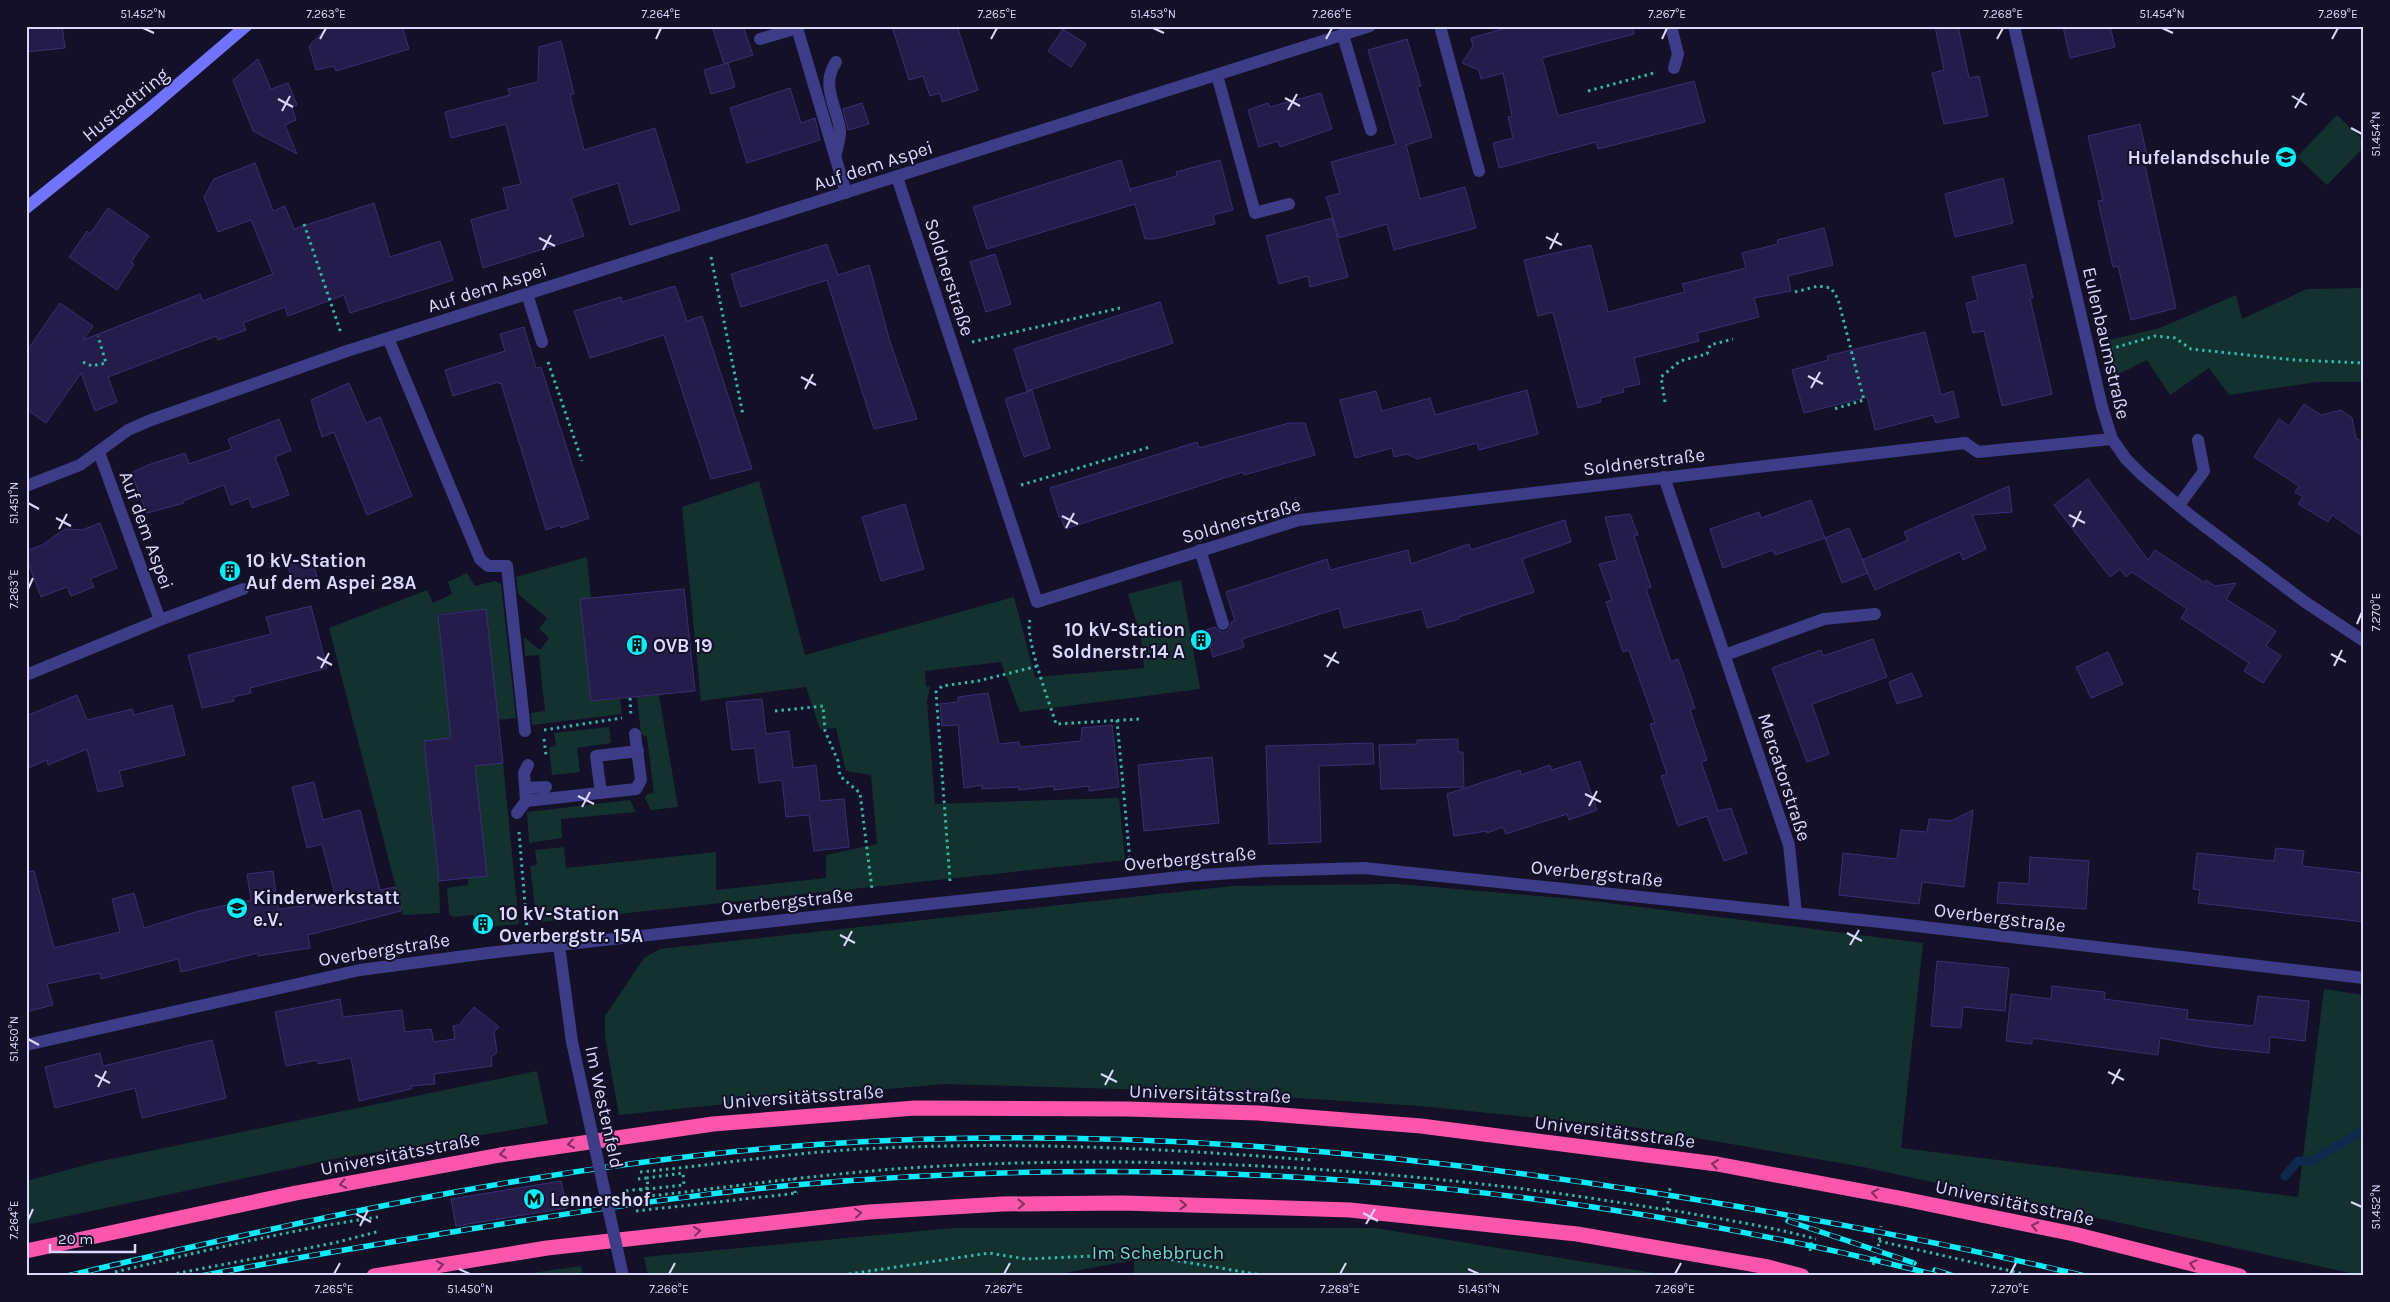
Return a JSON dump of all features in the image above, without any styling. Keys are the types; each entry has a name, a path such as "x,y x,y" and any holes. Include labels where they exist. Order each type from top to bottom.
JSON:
{"highway":[{"name":"Universitätsstraße","path":"26,1251 296,1193 500,1154 713,1124 915,1108 1128,1109 1258,1113 1421,1126 1717,1164 1899,1198 2074,1234 2240,1276"},
{"path":"374,1276 547,1248 869,1212 1002,1204 1123,1203 1350,1210 1567,1232 1768,1267 1802,1276"}],"street":[{"name":"Hustadtring","path":"26,208 150,109 246,26"},
{"name":"Auf dem Aspei","path":"26,486 80,465 128,430 151,420 388,338 1370,26"},
{"path":"1440,26 1479,171"},
{"path":"1671,26 1678,54 1674,68"},
{"name":"Eulenbaumstraße","path":"2014,26 2102,408 2112,439 2126,459 2179,506 2306,602 2364,641"},
{"path":"760,39 797,28 846,193"},
{"path":"1343,35 1371,130"},
{"path":"835,156 841,132 828,86 829,77 836,62"},
{"path":"1218,75 1254,212 1289,204"},
{"name":"Soldnerstraße","path":"897,177 1036,602 1299,520 1965,444 1978,452 2112,439"},
{"path":"527,294 542,342"},
{"path":"388,338 480,559 488,566 507,566 525,731"},
{"path":"2179,506 2204,471 2198,440"},
{"name":"Auf dem Aspei","path":"99,452 160,620"},
{"name":"Mercatorstraße","path":"1664,477 1789,845 1796,913"},
{"path":"1200,550 1223,624"},
{"name":"Auf dem Aspei","path":"26,675 160,620 243,589"},
{"path":"1725,655 1824,619 1875,614"},
{"path":"526,795 601,793 636,789 641,780 636,734"},
{"path":"601,793 596,756 638,751"},
{"path":"517,814 526,795 524,773 528,764"},
{"path":"526,795 546,787"},
{"name":"Overbergstraße","path":"26,1045 360,970 530,948 1132,882 1264,870 1364,868 1796,913 2364,978"},
{"name":"Im Westenfeld","path":"559,945 572,1042 623,1276"}],"path":[{"path":"1588,90 1674,68"},
{"path":"304,224 335,315"},
{"path":"707,237 743,415"},
{"path":"1795,292 1818,286 1831,288 1838,299 1864,400 1834,409"},
{"path":"954,347 1120,308"},
{"path":"83,362 92,366 106,363 98,336"},
{"path":"2090,355 2155,336 2175,338 2191,348 2295,360 2364,362"},
{"path":"1666,402 1661,377 1680,360 1707,354 1710,345 1733,339"},
{"path":"542,342 582,461"},
{"path":"1001,491 1150,447"},
{"path":"1036,602 1028,626 1056,724 1140,718"},
{"path":"952,902 939,758 936,692 942,686 978,681 1038,666"},
{"path":"525,731 632,717 630,698"},
{"path":"775,711 823,706 825,731 838,761 840,776 860,794 871,881"},
{"path":"1116,720 1132,882"},
{"path":"543,730 547,759"},
{"path":"517,814 530,948"},
{"path":"640,1172 785,1155 936,1146 1012,1145 1151,1149 1311,1160"},
{"path":"638,1179 683,1173 684,1184 640,1190"},
{"path":"632,1190 648,1188 647,1178"},
{"path":"633,1198 637,1198 638,1210 796,1193 794,1178"},
{"path":"1666,1210 1670,1188"},
{"path":"115,1272 280,1233 378,1217"},
{"path":"1872,1265 1881,1226"},
{"path":"164,1276 334,1243 380,1231"},
{"path":"1810,1251 1812,1238"},
{"path":"1879,1241 2033,1276"},
{"path":"836,1276 989,1253 1026,1259 1138,1254 1267,1276"}],"green space":[{"path":"2337,115 2364,141 2364,147 2327,185 2297,157"},
{"path":"2364,288 2364,382 2317,382 2229,395 2209,368 2170,395 2147,360 2115,376 2109,340 2160,328 2236,295 2242,319 2307,289"},
{"path":"759,481 805,655 1014,597 1035,677 1144,668 1141,637 1128,594 1181,580 1200,689 1020,712 1001,662 925,671 926,687 930,686 927,701 935,804 1119,798 1125,860 542,922 541,908 535,908 530,866 537,865 535,850 564,847 566,868 716,852 716,890 826,878 826,855 877,844 871,775 846,771 836,728 820,729 806,687 701,701 682,507"},
{"path":"587,557 591,598 580,599 591,701 620,699 622,714 532,725 531,713 545,711 539,655 525,656 524,637 540,650 549,638 539,629 547,618 518,594 516,577"},
{"path":"467,573 475,586 495,581 501,584 516,718 497,720 485,609 438,614 451,738 424,742 439,881 440,913 403,915 329,628 427,590 433,603 452,594 448,582"},
{"path":"659,695 678,807 651,810 645,798 647,794 654,793 647,737 641,734 637,697"},
{"path":"609,727 611,743 577,748 580,772 552,775 549,747 556,746 554,733"},
{"path":"503,763 519,924 476,928 474,915 453,917 449,914 447,888 468,885 475,766"},
{"path":"630,800 636,812 561,819 562,838 529,843 527,812"},
{"path":"1399,884 1585,900 1923,943 1901,1148 2298,1197 2324,989 2364,995 2364,1276 1863,1167 1639,1128 1420,1106 1189,1091 945,1084 619,1115 605,1036 605,1016 644,958 660,949 1232,886"},
{"path":"537,1071 548,1124 335,1159 26,1225 26,1181 97,1162"},
{"name":"Im Schebbruch","path":"953,1228 1375,1228 1672,1276 1134,1276 1134,1260 1048,1276 648,1276 644,1257"},
{"path":"581,1266 583,1276 510,1276"}],"building":[{"path":"26,26 62,26 65,48 26,52"},
{"path":"328,26 402,26 409,49 336,71 334,66 316,70 309,46"},
{"path":"712,26 743,26 753,55 724,64"},
{"path":"892,26 957,26 978,90 942,102 940,93 930,96 923,76 909,80"},
{"path":"1513,26 1633,26 1634,34 1542,58 1558,116 1694,81 1705,122 1598,149 1596,142 1499,168 1493,143 1513,138 1508,117 1512,116 1503,73 1481,79 1479,70 1462,63 1473,46 1471,38"},
{"path":"1935,26 1958,26 1969,78 1979,76 1988,116 1944,124 1932,73 1944,70"},
{"path":"2063,26 2110,26 2115,47 2070,58"},
{"path":"1063,29 1086,44 1071,67 1048,51"},
{"path":"1407,39 1421,86 1417,87 1432,137 1406,145 1420,199 1465,187 1476,228 1394,250 1387,224 1339,238 1326,197 1340,193 1331,162 1396,144 1368,50"},
{"path":"561,41 574,94 570,95 584,150 655,128 680,210 630,225 618,183 571,198 584,236 483,268 471,220 508,209 503,188 521,184 506,124 451,138 445,112 510,95 508,89 538,82 539,47"},
{"path":"258,59 271,89 288,83 297,105 292,107 296,120 285,125 297,154 253,131 233,80"},
{"path":"728,63 735,87 711,94 704,70"},
{"path":"790,88 801,123 815,118 820,140 747,163 730,108"},
{"path":"1321,93 1332,129 1280,147 1278,141 1259,147 1248,110 1268,103 1270,107"},
{"path":"862,103 869,124 848,130 843,109"},
{"path":"2140,124 2148,160 2144,161 2176,308 2131,320 2118,266 2113,267 2098,201 2103,200 2088,136"},
{"path":"1121,160 1131,193 1130,189 1177,176 1176,172 1220,160 1233,210 1213,215 1215,224 1154,239 1145,239 1135,204 987,249 973,207"},
{"path":"255,163 273,211 285,206 294,229 374,203 390,257 440,241 453,280 350,313 344,295 288,316 285,307 243,323 246,330 218,340 216,336 108,377 117,402 95,411 81,373 46,423 26,409 26,352 60,303 93,326 83,340 200,294 203,301 273,274 251,220 218,232 204,197 214,179"},
{"path":"2003,178 2013,223 1955,237 1945,194"},
{"path":"108,208 149,236 131,262 134,264 117,290 69,257 87,231 90,234"},
{"path":"1332,218 1348,277 1310,287 1308,276 1279,284 1266,236"},
{"path":"1824,228 1833,265 1788,276 1791,291 1754,298 1759,317 1697,333 1699,341 1634,358 1640,384 1623,388 1624,392 1600,398 1601,402 1578,408 1553,312 1538,316 1524,260 1591,245 1608,312 1685,292 1682,284 1746,268 1742,253 1778,244 1777,240"},
{"path":"827,244 838,275 869,265 890,342 917,419 874,429 827,280 741,307 731,274"},
{"path":"995,254 1011,304 986,312 970,262"},
{"path":"2025,264 2033,298 2030,298 2052,394 2002,406 1984,331 1973,333 1966,303 1978,300 1972,277"},
{"path":"675,286 687,321 702,316 752,469 711,479 664,335 590,358 574,311 621,297 622,302"},
{"path":"1160,302 1173,343 1027,391 1014,349"},
{"path":"524,327 536,368 541,367 589,518 561,528 560,525 546,530 501,383 499,384 498,382 453,396 445,370 505,351 500,334"},
{"path":"1925,332 1941,395 1953,391 1959,417 1936,423 1933,415 1875,430 1867,397 1804,413 1792,370 1828,360 1827,356"},
{"path":"349,383 366,423 380,417 412,496 367,515 334,432 322,437 311,400"},
{"path":"1032,390 1050,448 1024,457 1005,399"},
{"path":"1527,390 1538,434 1479,450 1477,443 1417,459 1407,454 1394,457 1392,448 1355,458 1340,400 1376,391 1382,411 1430,398 1435,415"},
{"path":"2304,404 2321,415 2341,410 2352,418 2356,438 2364,443 2364,537 2332,515 2328,522 2298,504 2303,497 2295,492 2299,486 2254,457 2279,419 2289,426"},
{"path":"279,419 291,450 275,457 289,495 252,508 249,498 231,505 224,485 183,501 184,503 147,513 131,473 148,465 185,453 189,464 232,449 228,439"},
{"path":"1289,423 1305,423 1315,455 1244,475 1243,472 1065,529 1061,517 1059,517 1050,488 1197,442 1199,448"},
{"path":"2088,479 2148,560 2155,550 2205,583 2206,580 2215,586 2236,583 2226,599 2276,631 2266,646 2281,656 2263,683 2244,671 2249,663 2181,618 2187,609 2132,572 2126,577 2120,569 2110,577 2054,505"},
{"path":"2009,486 2012,512 1972,515 1986,549 1963,560 1960,552 1875,590 1862,560 1908,540 1904,532"},
{"path":"1811,500 1825,538 1775,555 1773,550 1723,568 1710,529 1759,512 1761,518"},
{"path":"905,504 924,569 881,581 862,517"},
{"path":"1630,514 1638,535 1634,536 1651,587 1646,589 1671,662 1678,659 1695,708 1690,710 1707,760 1701,762 1718,811 1731,808 1747,853 1724,861 1707,816 1678,826 1661,776 1667,774 1650,724 1655,723 1629,650 1623,652 1606,602 1612,600 1599,564 1617,560 1605,517"},
{"path":"1565,520 1571,542 1522,559 1534,592 1459,617 1459,619 1427,628 1422,609 1344,628 1339,608 1242,639 1244,647 1213,657 1206,630 1215,627 1221,632 1226,632 1231,626 1231,622 1235,621 1226,592 1327,559 1330,570 1408,550 1411,564 1469,544 1471,550"},
{"path":"100,523 117,568 90,579 94,587 71,596 67,587 41,597 26,557 26,551 42,545 65,529 82,530"},
{"path":"1849,528 1868,573 1842,583 1825,538"},
{"path":"311,555 318,581 293,588 287,561"},
{"name":"OVB 19","path":"684,589 695,691 591,701 580,599"},
{"path":"311,606 327,668 250,688 251,693 233,697 234,701 202,708 188,655 271,634 266,617"},
{"path":"486,609 503,763 475,766 487,876 439,881 424,741 451,738 438,615"},
{"path":"1873,639 1887,677 1812,704 1829,754 1807,762 1772,668 1821,650 1823,656"},
{"path":"2108,652 2123,684 2091,698 2076,667"},
{"path":"1912,673 1922,696 1897,704 1889,682"},
{"path":"988,693 999,744 1019,742 1020,747 1081,741 1082,728 1112,725 1119,787 1089,791 1089,786 1054,790 1054,786 1019,790 1019,787 982,789 982,785 964,788 958,725 942,726 940,704 958,702 958,697"},
{"path":"77,695 87,720 132,709 134,715 172,705 185,755 119,771 123,786 98,792 87,749 48,765 47,760 26,769 26,716"},
{"path":"762,699 766,734 789,731 793,768 816,765 820,801 844,799 849,847 814,851 809,815 786,817 782,780 759,783 755,748 732,750 726,702"},
{"path":"1458,739 1458,752 1463,752 1464,787 1381,789 1379,745 1417,744 1417,740"},
{"path":"1373,743 1374,764 1319,766 1321,842 1269,844 1266,746"},
{"path":"1212,757 1219,823 1144,831 1138,765"},
{"path":"1580,761 1597,810 1569,820 1567,814 1506,834 1503,827 1487,833 1487,831 1454,836 1447,794 1520,770 1521,775 1550,765 1552,770"},
{"path":"314,782 323,820 360,810 380,890 395,887 401,911 308,935 310,948 258,956 258,953 181,972 178,959 101,979 100,973 47,984 53,1005 26,1012 26,872 34,871 54,948 120,932 112,899 134,893 144,928 199,911 251,900 247,874 273,871 278,909 337,902 322,844 307,848 292,787"},
{"path":"1973,810 1964,887 1922,882 1919,904 1839,895 1843,853 1897,859 1901,830 1927,832 1929,819 1951,821"},
{"path":"2276,848 2304,851 2302,866 2364,873 2364,922 2198,903 2200,890 2193,889 2197,853 2274,861"},
{"path":"2030,857 2089,861 2086,909 1997,903 1999,882 2029,884"},
{"path":"1937,961 2009,968 2005,1011 1963,1007 1961,1028 1931,1026"},
{"path":"2052,986 2105,992 2104,999 2188,1010 2187,1019 2254,1026 2258,996 2309,1001 2305,1041 2270,1037 2269,1053 2210,1047 2160,1038 2158,1055 2032,1038 2032,1044 2006,1041 2011,994 2051,999"},
{"path":"340,999 343,1017 402,1010 405,1032 431,1029 434,1042 455,1039 453,1026 459,1025 474,1007 499,1027 494,1032 497,1052 491,1058 492,1066 434,1074 435,1084 411,1086 411,1089 359,1101 351,1058 318,1064 318,1060 286,1066 275,1012"},
{"path":"212,1040 226,1098 142,1118 135,1088 55,1108 45,1067 100,1053 103,1066"},
{"path":"561,1181 567,1208 456,1226 451,1199"}],"waterway":[{"path":"2285,1176 2298,1161 2312,1161 2364,1130"}],"railway":[{"path":"67,1276 254,1233 443,1194 633,1164 728,1152 824,1144 926,1139 1029,1138 1132,1140 1234,1145 1439,1163 1541,1176 1808,1219 1975,1251 2085,1276"},
{"path":"201,1276 470,1229 591,1210 713,1194 794,1185 938,1175 1082,1172 1227,1174 1371,1182 1514,1196 1657,1217 1799,1243 1940,1276"},
{"path":"1788,1221 1914,1263"},
{"path":"1935,1270 1954,1276"}],"place":[{"name":"Hufelandschule","path":"2286,157"},
{"name":"10 kV-Station Auf dem Aspei 28A","path":"230,571"},
{"name":"10 kV-Station Soldnerstr.14 A","path":"1201,640"},
{"name":"OVB 19","path":"637,645"},
{"name":"Kinderwerkstatt e.V.","path":"237,908"},
{"name":"10 kV-Station Overbergstr. 15A","path":"483,924"},
{"name":"Lennershof","path":"534,1199"}]}
